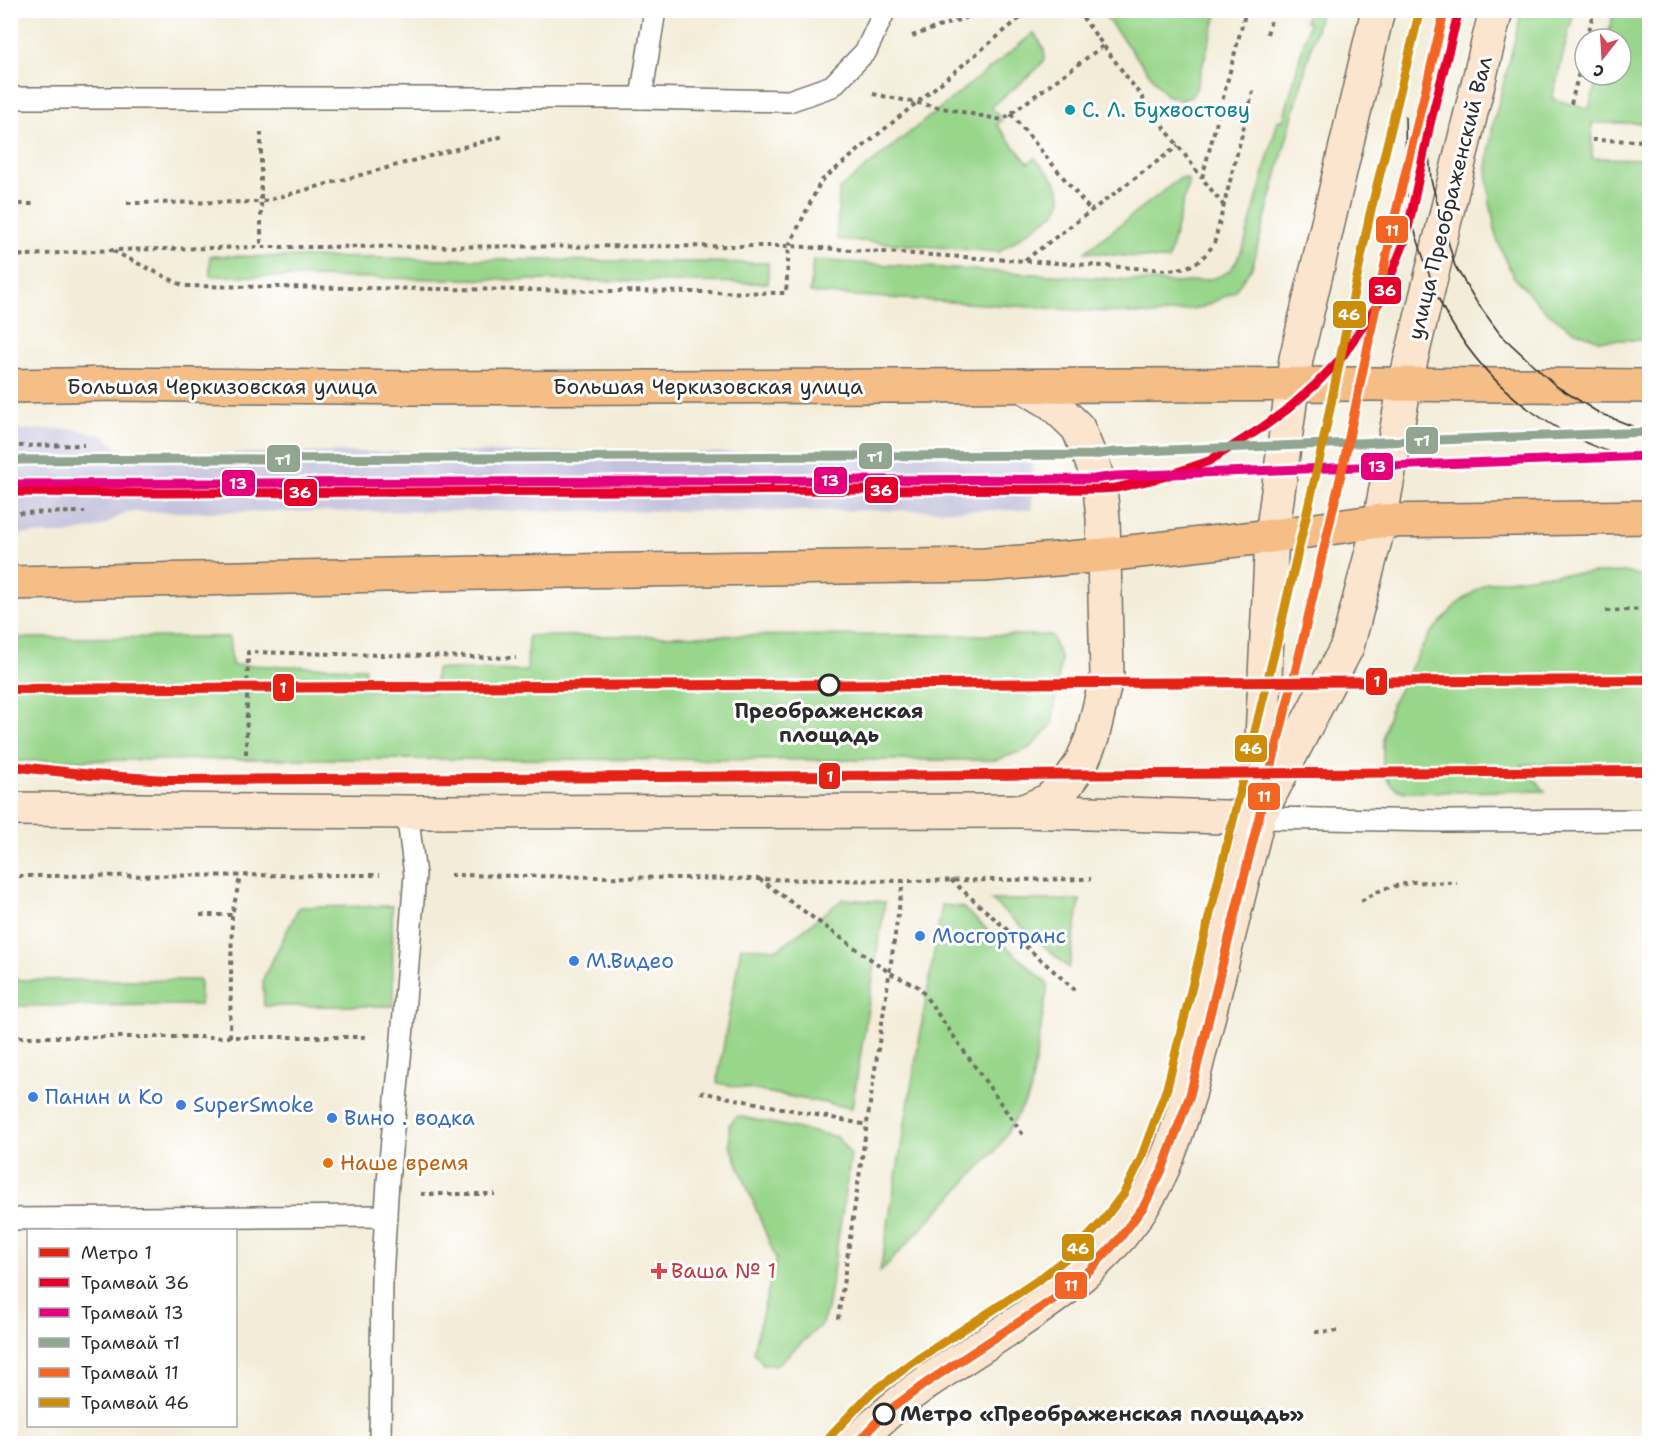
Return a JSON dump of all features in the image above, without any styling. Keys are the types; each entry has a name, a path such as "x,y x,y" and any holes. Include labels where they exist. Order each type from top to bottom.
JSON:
{"main road":[{"path":"854,1443 884,1414 926,1383 1054,1298 1091,1268 1122,1234 1144,1204 1162,1171 1175,1137 1188,1095 1258,818 1272,536 1292,385 1296,359 1378,10"},
{"name":"улица Преображенский Вал","path":"1258,818 1347,647 1380,521 1405,384 1496,10"},
{"name":"Большая Черкизовская улица","path":"10,386 117,384 412,388 1405,384"},
{"path":"1405,384 1650,386"},
{"path":"1022,386 1052,403 1078,428 1094,467 1100,489 1103,518 1107,675 1092,738 1081,764 1066,785 1047,801 1022,811"},
{"path":"10,583 985,565 1104,555 1380,521 1650,517"},
{"path":"10,809 407,812 1022,811 1258,818"}],"lane":[{"path":"641,98 655,10"},
{"path":"10,98 641,98 789,101 832,86 866,51 885,10"},
{"path":"380,1443 382,1278 388,1181 415,875 407,812"},
{"path":"1258,818 1445,821 1650,820"},
{"path":"10,1219 386,1216"}],"path":[{"path":"866,51 988,10"},
{"path":"112,250 184,286 786,293 789,246 821,181 1030,10"},
{"path":"1077,10 1224,206"},
{"path":"1202,178 1246,10"},
{"path":"1268,34 1274,10"},
{"path":"1590,27 1594,10"},
{"path":"832,86 1002,120 1104,46"},
{"path":"1571,104 1575,87"},
{"path":"10,256 112,250 261,247 789,246 1167,270 1185,268 1203,259 1214,244 1253,90"},
{"path":"261,98 261,247"},
{"path":"1011,114 1091,211"},
{"path":"127,203 261,202 514,133"},
{"path":"1592,140 1650,141"},
{"path":"1024,261 1178,146"},
{"path":"10,204 37,204"},
{"path":"10,446 84,445"},
{"path":"10,513 85,512"},
{"path":"1606,611 1650,609"},
{"path":"246,754 248,652 516,658"},
{"path":"10,876 415,875 903,880 1091,879"},
{"path":"230,1037 232,915 240,877"},
{"path":"758,878 890,973 919,987 1023,1135"},
{"path":"838,1319 903,880"},
{"path":"951,880 1075,990"},
{"path":"1361,901 1383,889 1413,882 1457,883"},
{"path":"200,915 232,915"},
{"path":"10,1037 402,1038"},
{"path":"700,1092 868,1125"},
{"path":"421,1194 495,1194"},
{"path":"1315,1332 1337,1331"}],"shaded area":[{"path":"75,429 103,436 128,455 348,452 1032,453 1032,510 127,512 100,527 65,534 11,534 11,430"}],"green space":[{"path":"1101,11 1218,11 1196,88 1191,97 1180,100 1166,95"},
{"path":"1308,11 1321,11 1252,267 1234,292 1203,307 1156,315 810,293 813,260 1178,283 1217,277 1229,271 1245,242 1278,120 1283,121 1309,23 1305,21"},
{"path":"1522,11 1574,11 1552,99 1589,109 1595,87 1633,87 1633,27 1610,27 1614,11 1649,11 1649,123 1592,123 1592,158 1649,159 1649,340 1599,340 1571,329 1543,309 1513,276 1497,240 1490,202 1487,168 1493,125"},
{"path":"1034,33 1042,45 1044,59 1029,76 991,107 1002,120 997,125 1028,163 1035,158 1057,184 1061,198 1055,213 999,252 837,239 839,189"},
{"path":"1179,179 1188,179 1188,184 1168,260 1085,252"},
{"path":"210,256 768,263 768,283 210,276"},
{"path":"1624,572 1649,577 1649,780 1634,764 1522,765 1545,791 1406,792 1396,789 1389,782 1383,769 1383,737 1391,706 1429,635 1456,605 1486,583 1543,575"},
{"path":"1051,635 1061,659 1052,725 1030,748 997,760 11,761 11,638 229,637 232,665 365,668 365,690 434,693 436,669 527,671 528,636"},
{"path":"843,899 885,902 852,1108 717,1083 741,947 778,949"},
{"path":"991,900 1080,900 1069,968"},
{"path":"942,905 962,907 1048,984 1030,1094 998,1148 880,1272"},
{"path":"392,906 393,1006 264,1006 263,979 299,907"},
{"path":"10,980 200,980 200,1005 11,1006"},
{"path":"737,1116 837,1137 851,1155 827,1310 821,1325 776,1366 763,1364 753,1351 776,1259 730,1144 729,1125"}],"tram line":[{"name":"46","path":"830,1436 869,1395 912,1363 1040,1279 1075,1251 1102,1222 1124,1193 1140,1161 1167,1088 1277,642 1321,452 1370,214 1420,10"},
{"name":"36","path":"10,492 1100,489 1116,488 1163,477 1209,461 1289,408 1342,357 1382,298 1406,238 1430,124 1459,10"},
{"name":"11","path":"856,1444 884,1414 926,1383 1054,1299 1091,1269 1120,1238 1144,1206 1162,1170 1190,1095 1301,648 1345,457 1394,220 1444,13"},
{"path":"1405,117 1406,180 1413,224 1440,302 1467,346 1509,393 1560,430 1588,444 1650,463"},
{"path":"1430,124 1431,180 1455,266 1476,301 1500,334 1556,386 1599,413 1650,433"},
{"name":"т1","path":"10,460 1093,455 1115,452 1650,432"},
{"name":"13","path":"10,484 1094,479 1116,476 1650,456"}],"metro line":[{"name":"1","path":"10,689 1650,680"},
{"name":"1","path":"10,766 166,780 1650,771"}],"place":[{"name":"С. Л. Бухвостову","path":"1070,110"},
{"name":"Преображенская площадь","path":"829,685"},
{"name":"Мосгортранс","path":"920,936"},
{"name":"М.Видео","path":"574,961"},
{"name":"Панин и Ко","path":"33,1097"},
{"name":"SuperSmoke","path":"181,1105"},
{"name":"Вино . водка","path":"332,1118"},
{"name":"Наше время","path":"328,1163"},
{"name":"Ваша № 1","path":"659,1271"},
{"name":"Метро «Преображенская площадь»","path":"884,1414"}]}
